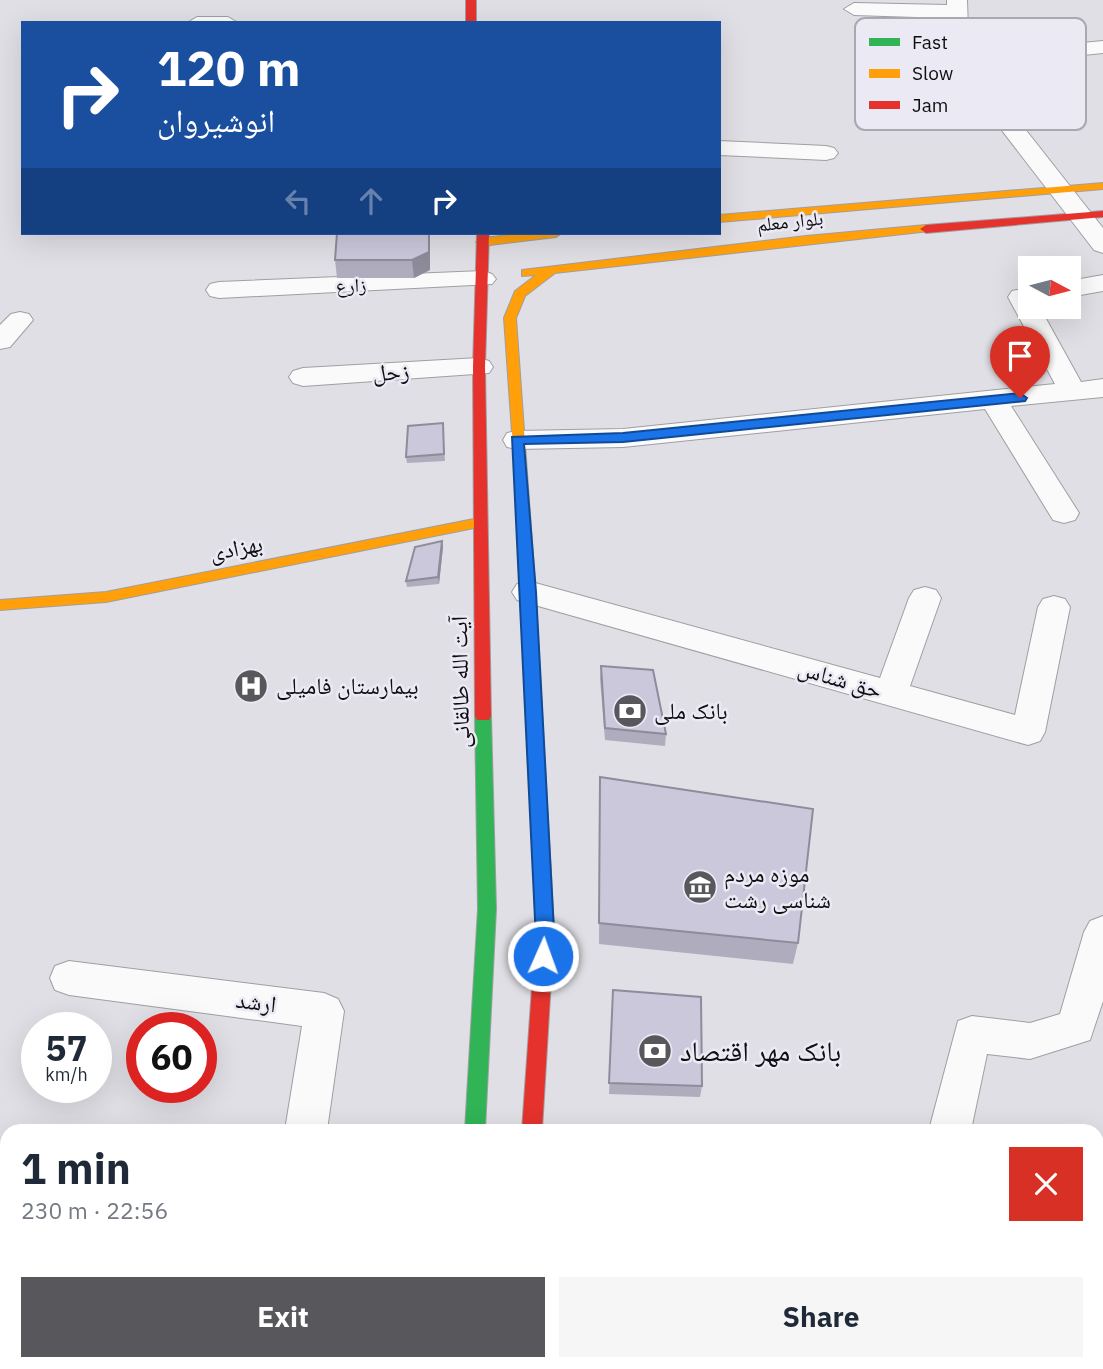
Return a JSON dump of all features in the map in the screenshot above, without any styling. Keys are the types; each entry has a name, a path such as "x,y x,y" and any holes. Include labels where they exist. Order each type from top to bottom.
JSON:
{"main road":[{"path":"471,0 471,21"},
{"name":"بلوار معلم","path":"721,219 1103,186"},
{"name":"بلوار معلم","path":"494,277 806,240 1092,215"},
{"path":"483,237 520,235"},
{"name":"آیت الله طالقانی","path":"475,1124 487,909 479,523 479,368 494,277 483,237"},
{"path":"532,1124 545,931 511,306 522,289 553,269"},
{"name":"بهزادی","path":"0,605 106,597 479,523"}],"street":[{"path":"189,0 190,21"},
{"path":"854,9 957,6"},
{"path":"1015,130 1063,190 1092,215 1103,245"},
{"path":"721,148 827,153"},
{"name":"زارع","path":"219,290 494,277"},
{"path":"1082,287 1103,283"},
{"path":"1033,319 1073,392"},
{"path":"0,341 20,320"},
{"name":"زحل","path":"303,377 479,368"},
{"path":"517,440 623,438 1103,388"},
{"path":"994,401 1064,513"},
{"name":"حق شناس","path":"528,592 1028,732 1054,607"},
{"path":"891,694 925,598"},
{"path":"951,1124 972,1034 1030,1041 1076,1027 1103,932"},
{"name":"ارشد","path":"69,978 324,1011 307,1124"}],"building":[{"path":"337,235 429,235 429,252 412,260 335,260"},
{"path":"443,423 444,454 406,457 408,426"},
{"path":"442,541 438,577 406,581 415,547"},
{"name":"بانک ملی","path":"601,666 653,670 666,734 605,728"},
{"name":"موزه مردم شناسی رشت","path":"600,777 813,809 798,943 599,923"},
{"name":"بانک مهر اقتصاد","path":"613,990 701,997 702,1086 609,1083"}],"traffic: fast":[{"path":"475,1124 487,909 483,716"}],"traffic: slow":[{"path":"721,219 1103,186"},
{"path":"526,273 806,240 926,229"},
{"path":"482,242 540,235"},
{"path":"528,585 510,318 519,294 553,269"},
{"path":"0,605 106,597 479,523"}],"traffic: jam":[{"path":"471,0 471,21"},
{"path":"926,229 1103,214"},
{"path":"483,235 479,367 483,716"},
{"path":"528,585 545,931 532,1124"}],"place":[{"name":"بیمارستان فامیلی","path":"251,686"},
{"name":"بانک ملی","path":"630,711"},
{"name":"موزه مردم شناسی رشت","path":"700,887"},
{"name":"بانک مهر اقتصاد","path":"655,1051"}],"route":[{"path":"543,956 545,931 528,592 517,440 623,438 1020,398"}]}
